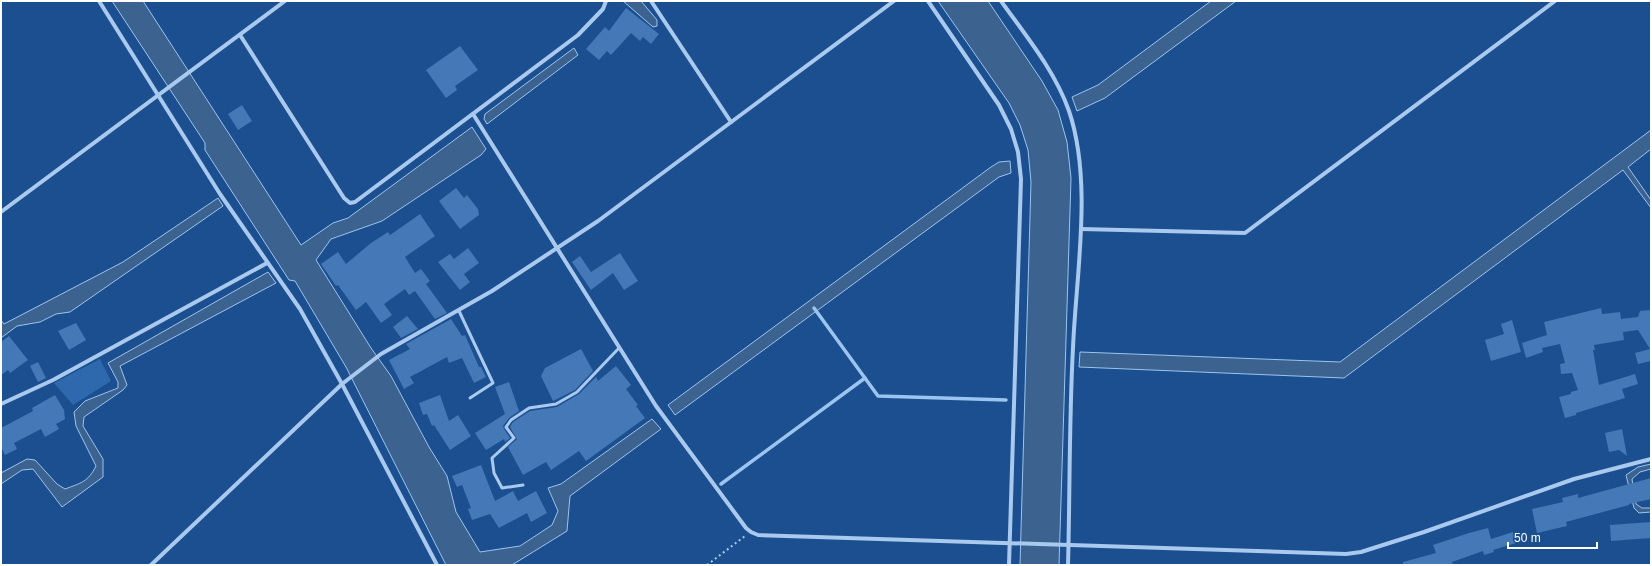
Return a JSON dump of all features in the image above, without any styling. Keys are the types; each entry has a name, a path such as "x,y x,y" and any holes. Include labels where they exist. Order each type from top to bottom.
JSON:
{"street":[{"path":"99,1 220,194 300,309 342,384 436,565"},
{"path":"1,212 285,1"},
{"path":"240,35 344,198 350,203 355,202 578,35 603,9 606,1"},
{"path":"650,1 731,122"},
{"path":"150,565 342,384 381,354 492,291 598,221 894,1"},
{"path":"928,1 999,105 1011,129 1018,152 1021,179 1009,565"},
{"path":"1001,1 1042,59 1059,88 1069,111 1076,138 1080,168 1081,229 1072,348 1068,565"},
{"path":"1081,229 1245,233 1555,1"},
{"path":"473,114 656,406 746,528 758,535 1346,554 1361,552 1424,532 1574,479 1651,459"},
{"path":"1,404 53,380 267,263"}],"lane":[{"path":"459,311 493,383 470,398"},
{"path":"523,485 502,488 494,473 492,458 514,438 506,427 511,420 529,408 556,404 577,392 619,348"}],"path":[{"path":"707,565 751,532"}],"shaded area":[{"path":"112,1 143,1 301,245 333,223 348,218 472,127 486,149 481,155 382,221 331,239 316,260 371,348 391,376 429,447 447,476 456,512 480,552 520,546 552,525 558,511 548,488 561,484 652,419 661,429 570,496 567,531 512,565 446,565 346,367 295,281 289,280 205,150 205,143"},
{"path":"623,1 641,1 657,20 657,26 653,27"},
{"path":"938,1 988,1 1042,81 1058,110 1067,142 1071,178 1059,565 1020,565 1031,182 1028,150 1020,125 1009,103"},
{"path":"1211,1 1236,1 1105,98 1077,111 1072,97 1098,85"},
{"path":"574,48 578,55 487,124 484,119 485,114"},
{"path":"1651,130 1651,149 1628,167 1651,200 1651,208 1623,170 1344,378 1079,367 1080,352 1340,362"},
{"path":"1010,161 1011,173 999,177 675,415 668,405 991,167 999,162"},
{"path":"218,198 223,206 70,312 56,314 40,322 17,326 1,338 1,320 4,324 123,262"},
{"path":"268,272 276,283 120,366 127,385 123,390 84,417 83,426 103,459 103,477 62,507 33,469 22,470 1,484 1,473 27,459 35,460 57,484 65,489 87,479 96,466 76,426 74,412 85,401 118,388 118,382 108,363"},
{"path":"100,359 111,381 73,405 54,383"},
{"path":"1651,464 1651,469 1640,472 1632,479 1636,504 1642,508 1651,508 1651,512 1639,513 1634,508 1626,475 1638,467"}],"building":[{"path":"626,8 659,34 651,44 643,37 640,41 631,33 611,55 607,51 599,60 586,49 605,27 609,31"},
{"path":"460,46 478,70 455,86 457,90 446,98 426,70"},
{"path":"242,105 252,121 238,130 228,114"},
{"path":"456,188 464,198 467,195 478,209 479,215 460,229 439,201"},
{"path":"420,214 435,236 405,257 415,273 421,269 430,281 426,284 447,313 435,319 415,291 409,295 405,289 384,304 392,315 381,323 366,302 356,310 338,285 336,286 321,264 338,252 346,264 371,243 388,232 390,235"},
{"path":"468,248 479,263 464,274 470,282 460,290 438,262 450,254 454,259"},
{"path":"620,253 638,281 624,290 613,273 591,290 572,262 580,256 591,272"},
{"path":"1601,308 1602,314 1620,312 1621,319 1638,317 1640,311 1651,310 1651,361 1638,364 1635,353 1650,349 1638,330 1623,332 1624,340 1594,345 1595,350 1593,350 1599,385 1635,374 1638,384 1622,389 1625,398 1576,413 1576,415 1565,418 1559,397 1571,394 1571,392 1578,390 1572,373 1561,374 1560,364 1565,363 1560,344 1542,348 1543,352 1526,358 1522,343 1547,335 1544,322"},
{"path":"407,316 418,329 401,338 393,327"},
{"path":"451,319 462,336 465,335 479,367 481,367 486,377 474,383 462,358 449,363 447,357 410,377 414,383 404,389 389,360 410,349 406,344"},
{"path":"1512,320 1521,352 1491,361 1485,340 1504,334 1501,324"},
{"path":"76,323 86,340 69,350 58,331"},
{"path":"9,336 28,360 10,373 8,370 1,375 1,342"},
{"path":"581,349 593,371 575,390 553,401 541,376 545,368"},
{"path":"38,362 46,378 38,382 30,366"},
{"path":"616,366 631,385 626,389 638,405 636,406 645,418 586,461 579,451 551,470 546,462 523,475 508,447 517,439 510,427 513,422 530,411 557,407 579,394 596,377 598,381"},
{"path":"509,382 519,411 509,418 503,426 510,438 505,442 504,439 486,450 475,433 505,414 495,387"},
{"path":"55,395 64,410 65,419 56,424 59,429 45,437 41,429 14,443 17,449 5,455 1,447 1,428 33,411 32,408"},
{"path":"440,395 449,421 458,415 471,436 450,450 434,425 432,426 427,414 423,415 419,403"},
{"path":"1622,429 1627,456 1619,450 1609,452 1605,433"},
{"path":"481,465 495,501 513,491 518,501 536,491 547,513 531,522 527,513 499,528 490,514 472,520 468,509 471,508 462,485 457,487 452,476"},
{"path":"1651,478 1651,499 1566,522 1567,526 1537,533 1532,509 1563,502 1562,498 1578,494 1578,498"},
{"path":"1651,522 1651,538 1611,541 1610,525"},
{"path":"1488,528 1491,539 1513,532 1516,543 1493,550 1494,552 1484,555 1483,551 1452,562 1453,565 1403,565 1403,562 1436,553 1433,545"}],"waterway":[{"path":"814,308 878,396 1006,400"},
{"path":"721,484 865,378"}]}
